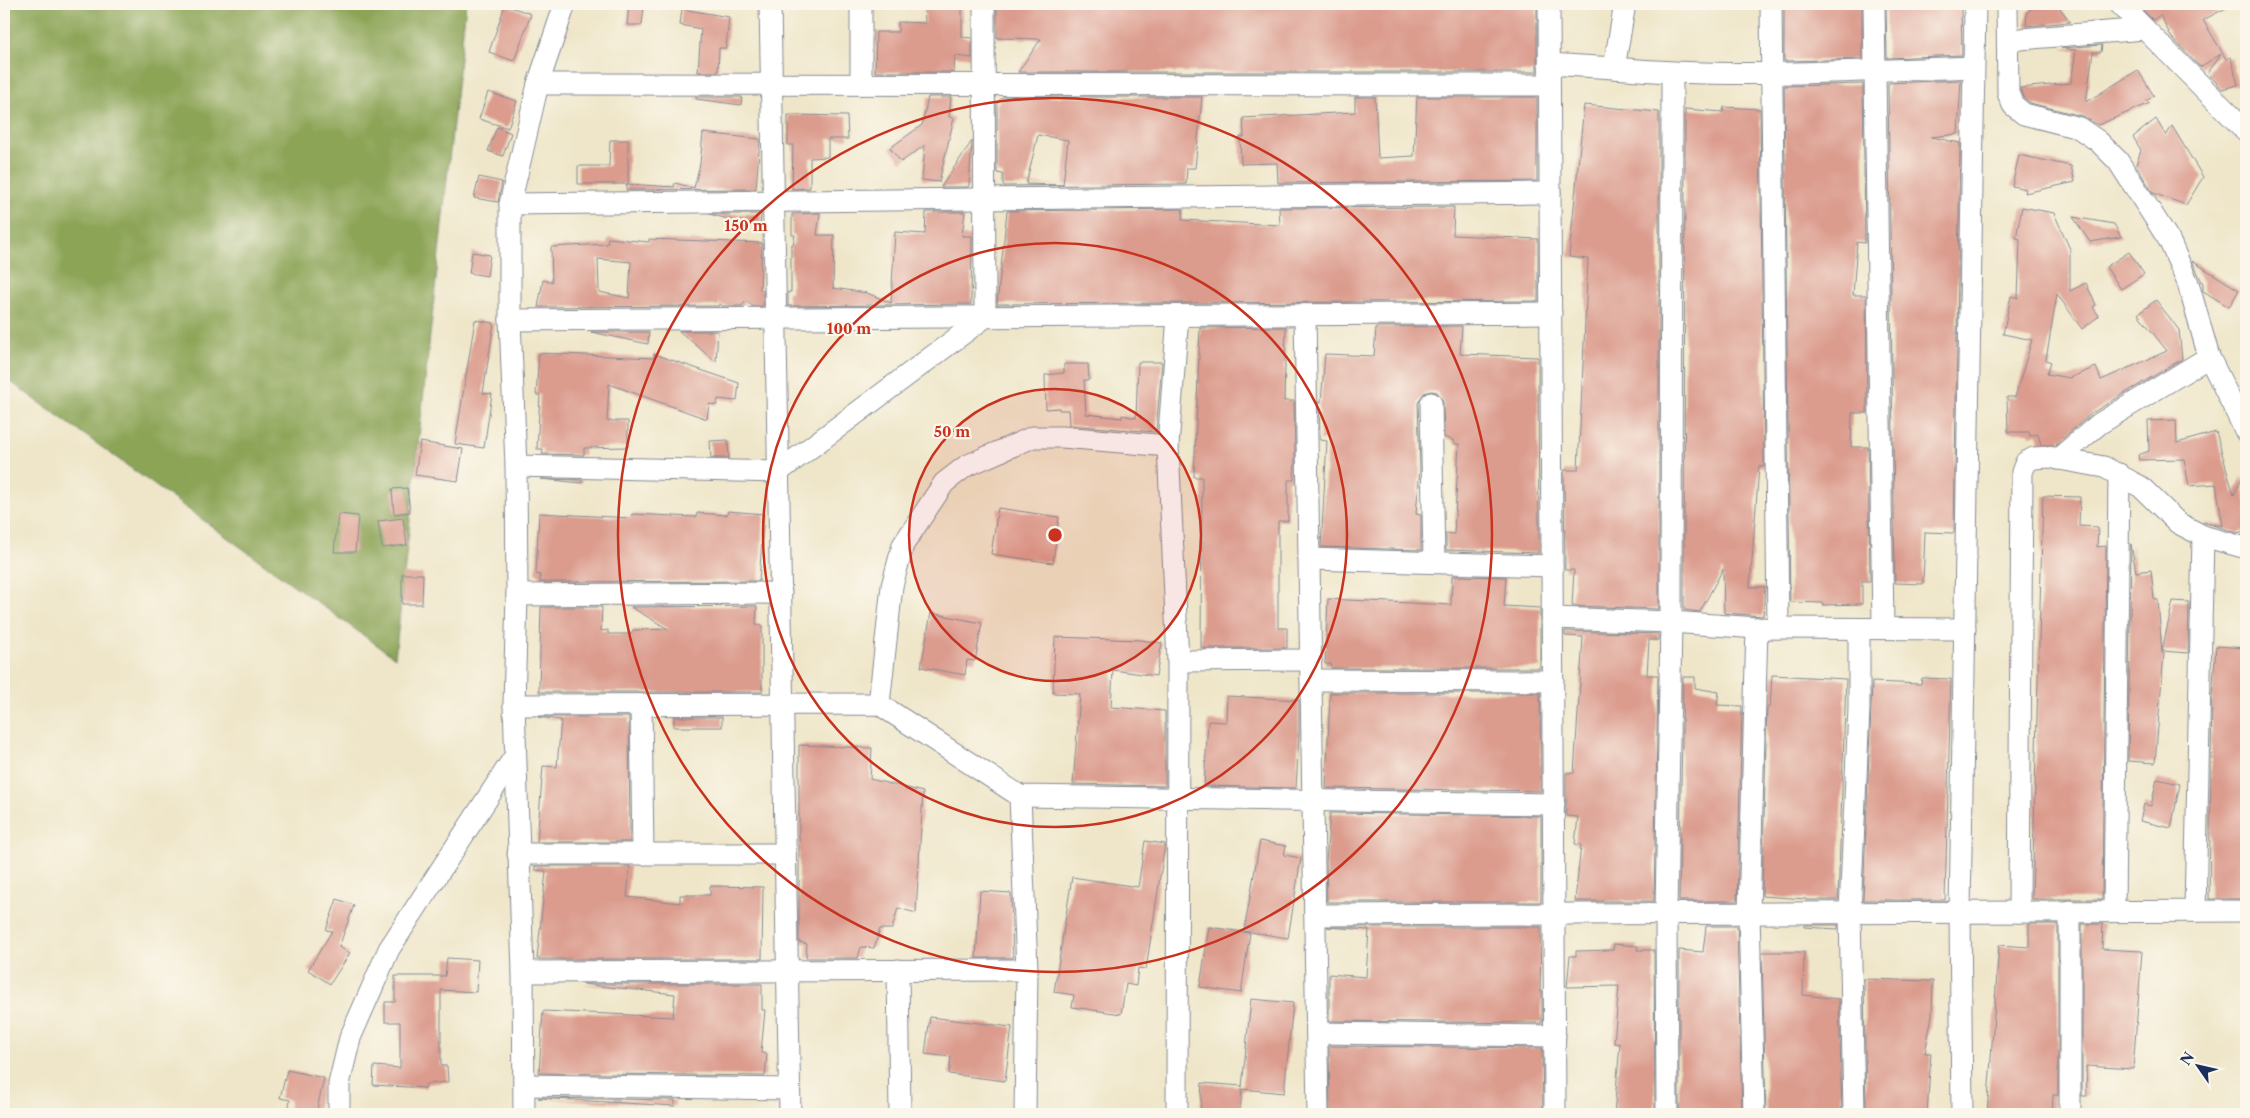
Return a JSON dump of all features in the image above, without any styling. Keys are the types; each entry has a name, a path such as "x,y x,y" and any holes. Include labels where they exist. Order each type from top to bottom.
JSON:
{"street":[{"path":"524,1114 523,972 514,705 517,595 516,466 510,320 510,204 538,84 565,4"},
{"path":"770,4 790,1114"},
{"path":"861,4 861,84"},
{"path":"984,4 985,317"},
{"path":"1549,4 1555,1114"},
{"path":"1614,68 1625,4"},
{"path":"1771,4 1778,627"},
{"path":"1874,4 1883,628"},
{"path":"1962,1114 1960,912 1975,4"},
{"path":"2007,4 2008,93 2013,105 2024,114 2078,128 2098,142 2118,161 2169,240 2188,282 2209,357 2246,432"},
{"path":"2120,4 2246,131"},
{"path":"2008,40 2145,29"},
{"path":"538,84 984,84 1549,75 1614,68 1672,74 1771,74 1974,67"},
{"path":"1667,1114 1666,914 1671,622 1672,74"},
{"path":"510,204 1550,193"},
{"path":"510,320 1551,313"},
{"path":"1306,315 1318,1114"},
{"path":"1177,1114 1178,661 1168,446 1178,316"},
{"path":"516,466 778,472 985,317"},
{"path":"2058,459 2099,424 2209,357"},
{"path":"1431,403 1434,562"},
{"path":"879,704 892,586 903,545 944,483 966,466 1033,437 1062,437 1168,446"},
{"path":"2019,912 2022,472 2026,462 2034,458 2048,457 2104,467 2141,487 2178,523 2203,536 2246,548"},
{"path":"2114,912 2120,474"},
{"path":"2195,911 2203,536"},
{"path":"1309,559 1552,566"},
{"path":"517,595 780,592"},
{"path":"1553,618 1671,622 1756,628 1859,630 1883,628 1965,629"},
{"path":"1754,1114 1748,913 1756,628"},
{"path":"1854,1114 1850,912 1859,709 1859,630"},
{"path":"1178,661 1311,670 1553,681"},
{"path":"514,705 879,704 1020,796 1554,804"},
{"path":"641,705 643,854"},
{"path":"339,1114 339,1084 350,1038 389,949 515,756"},
{"path":"1020,796 1027,970 1025,1114"},
{"path":"518,854 785,854"},
{"path":"1315,916 2246,911"},
{"path":"2070,912 2070,1114"},
{"path":"898,970 900,1114"},
{"path":"523,972 1027,970"},
{"path":"1317,1033 1555,1036"},
{"path":"524,1085 789,1089"}],"green space":[{"path":"4,4 466,4 395,658 4,377"}],"building":[{"path":"924,4 962,4 962,37 972,38 972,58 955,56 954,72 875,72 876,32 898,32 898,22 925,23"},
{"path":"997,4 1537,4 1537,72 1018,72 1041,39 997,38"},
{"path":"1784,4 1862,4 1862,59 1784,61"},
{"path":"1886,4 1961,4 1962,55 1887,58"},
{"path":"2039,4 2057,4 2070,22 2026,26 2027,12"},
{"path":"2137,4 2234,4 2203,20 2226,59 2231,57 2238,85 2222,89 2208,73 2221,54 2200,67 2172,38 2160,15 2153,20"},
{"path":"505,5 531,14 514,61 489,52"},
{"path":"629,6 644,7 642,25 627,25"},
{"path":"682,9 729,17 726,48 719,48 718,72 698,72 701,29 680,25"},
{"path":"2102,45 2101,52 2093,52 2086,102 2138,70 2154,96 2146,101 2150,103 2098,125 2082,116 2030,103 2023,97 2020,88 2071,83 2076,50 2061,48"},
{"path":"1961,80 1958,134 1931,137 1960,143 1954,533 1925,532 1923,584 1895,583 1888,83"},
{"path":"1863,84 1865,243 1857,242 1853,295 1866,295 1867,413 1852,413 1851,447 1868,447 1870,581 1862,581 1862,604 1823,605 1823,603 1790,602 1784,86"},
{"path":"488,92 517,101 508,128 479,119"},
{"path":"696,97 742,97 741,105 696,99"},
{"path":"928,97 951,97 949,117 954,118 939,182 922,180 925,145 901,162 890,148 922,125"},
{"path":"1002,97 1202,97 1195,168 1187,168 1186,184 1003,186 1003,174 997,173 997,104","holes":["1038,135 1068,140 1063,185 1026,184"]},
{"path":"1355,97 1375,97 1378,158 1414,156 1417,97 1537,97 1537,181 1278,183 1277,163 1241,164 1240,137 1244,137 1243,118 1355,112"},
{"path":"1584,105 1659,112 1659,609 1572,606 1574,570 1565,570 1564,470 1578,470 1588,259 1569,257"},
{"path":"1724,107 1760,109 1764,467 1759,466 1750,587 1765,587 1763,616 1724,613 1723,569 1700,612 1684,610 1685,109 1723,112"},
{"path":"788,115 847,116 848,139 828,139 828,157 810,158 810,188 792,189 793,145 788,145"},
{"path":"2156,119 2166,136 2172,126 2203,177 2186,205 2153,193 2136,165 2141,150 2133,137"},
{"path":"497,127 511,133 503,156 488,151"},
{"path":"703,133 760,139 756,189 626,190 627,184 674,187 675,183 694,188 700,164"},
{"path":"610,140 628,140 628,184 578,184 578,166 609,166"},
{"path":"972,141 968,187 941,187"},
{"path":"2019,155 2071,166 2075,182 2025,193 2026,189 2012,186"},
{"path":"479,177 502,182 498,202 474,198"},
{"path":"1454,207 1453,235 1538,239 1538,301 997,304 1007,211 1183,209 1182,220 1280,225 1279,208"},
{"path":"2022,207 2054,213 2070,249 2070,291 2086,283 2096,305 2093,307 2099,316 2082,329 2057,294 2046,360 2051,362 2047,374 2069,378 2096,367 2101,380 2167,351 2138,314 2156,300 2179,330 2182,359 2092,413 2055,445 2041,445 2038,434 2030,436 2029,432 2008,432 2007,397 2015,397 2032,340 2003,334 2011,296 2018,298 2020,239 2016,238"},
{"path":"926,212 965,212 962,236 972,236 971,304 788,306 788,292 791,292 791,245 793,245 795,235 792,235 792,214 820,213 817,235 834,235 833,288 867,293 891,303 895,232 925,234"},
{"path":"709,214 761,214 760,227"},
{"path":"2073,217 2114,224 2121,237 2090,242"},
{"path":"608,238 649,242 649,239 762,243 760,290 763,290 763,306 752,306 746,301 742,306 722,306 719,303 719,306 538,307 543,280 552,282 551,247 607,244","holes":["598,259 631,262 629,298 599,292"]},
{"path":"472,252 490,255 487,276 469,273"},
{"path":"2129,252 2144,274 2121,289 2106,267"},
{"path":"2192,261 2239,290 2229,307 2203,291 2203,284"},
{"path":"475,320 494,323 483,393 492,394 484,448 455,444"},
{"path":"1462,326 1460,354 1538,357 1539,553 1446,550 1446,533 1454,534 1459,444 1454,444 1454,441 1444,437 1443,402 1437,392 1431,391 1424,393 1418,403 1420,469 1416,514 1421,515 1421,550 1321,547 1327,441 1320,440 1319,402 1321,402 1325,354 1374,356 1376,327"},
{"path":"1286,327 1284,401 1294,401 1295,458 1294,480 1288,480 1288,521 1278,521 1278,628 1287,628 1287,648 1201,648 1202,477 1194,477 1200,328"},
{"path":"679,331 718,331 716,362"},
{"path":"591,332 649,332 648,344"},
{"path":"539,353 654,358 654,354 739,383 737,401 718,399 717,405 709,404 707,419 609,384 607,421 628,421 628,447 584,448 584,455 542,454 543,449 537,449 540,395 536,395"},
{"path":"1138,362 1162,362 1156,432 1069,425 1068,410 1059,410 1059,408 1046,409 1045,375 1064,373 1064,364 1088,364 1089,380 1084,380 1086,414 1122,418 1122,415 1136,418"},
{"path":"2176,420 2177,443 2216,432 2234,495 2242,477 2246,504 2246,530 2238,533 2203,522 2223,526 2216,484 2189,486 2184,459 2139,460 2138,455 2149,451 2148,421"},
{"path":"728,440 729,458 711,458 710,441"},
{"path":"420,442 463,449 458,481 415,475"},
{"path":"541,479 582,480 582,483"},
{"path":"407,488 410,512 394,514 392,489"},
{"path":"2043,496 2080,497 2079,526 2098,527 2097,547 2106,546 2102,899 2032,899"},
{"path":"998,508 1059,517 1053,563 991,554"},
{"path":"728,511 764,514 759,581 540,582 540,575 536,574 539,513 631,518 632,514 696,517 697,513 727,515"},
{"path":"338,514 358,516 355,552 334,552"},
{"path":"403,518 407,545 382,548 378,521"},
{"path":"2131,544 2136,572 2151,570 2154,599 2158,600 2162,653 2164,653 2155,763 2128,761"},
{"path":"402,574 423,574 422,604 402,604"},
{"path":"1452,576 1506,577 1504,606 1540,608 1540,668 1331,668 1331,664 1325,664 1328,599 1451,605"},
{"path":"2173,601 2189,602 2188,653 2162,651"},
{"path":"757,606 756,624 762,625 762,692 539,692 541,607 602,607 601,631 608,630 608,634 631,634 633,630 668,629 631,607"},
{"path":"931,613 982,623 975,661 967,660 965,675 921,667"},
{"path":"1565,631 1658,634 1658,640 1649,640 1647,675 1658,675 1654,901 1575,901 1581,845 1575,844 1578,817 1566,816 1566,773 1574,773 1583,637 1565,636"},
{"path":"1055,637 1140,640 1162,643 1156,676 1113,670 1111,707 1165,711 1165,786 1073,784 1080,694 1053,693"},
{"path":"2216,646 2246,648 2246,899 2209,899 2212,695"},
{"path":"1772,675 1846,679 1838,900 1806,900 1762,896 1767,707 1770,707"},
{"path":"1683,677 1695,677 1695,688 1719,692 1717,705 1742,706 1737,901 1679,901"},
{"path":"1922,678 1951,679 1945,900 1863,900 1872,682 1921,684"},
{"path":"1330,693 1540,693 1541,791 1326,788"},
{"path":"1227,696 1299,700 1296,788 1204,786 1208,721 1226,722"},
{"path":"538,717 629,717 630,842 537,842 543,766 557,767 561,720"},
{"path":"674,717 722,717 722,727 674,727"},
{"path":"799,745 872,748 870,779 923,792 916,913 898,908 892,929 880,929 874,948 861,947 858,958 806,958 807,944 799,942"},
{"path":"2157,779 2180,784 2171,828 2140,821 2144,804 2151,806"},
{"path":"1330,813 1541,816 1541,902 1327,902 1326,861"},
{"path":"1145,841 1165,844 1146,969 1138,968 1136,986 1126,984 1121,1014 1072,1007 1074,995 1054,992 1072,877 1138,887"},
{"path":"1260,841 1286,846 1284,855 1301,858 1288,938 1244,931"},
{"path":"535,866 630,866 627,897 680,903 680,895 710,895 710,886 763,887 762,959 537,959 546,871 535,870"},
{"path":"980,891 1011,893 1013,958 976,958"},
{"path":"337,899 354,905 339,947 350,953 330,984 308,970 332,931 326,930"},
{"path":"2029,924 2058,924 2058,1095 2053,1095 2052,1114 1987,1114 1999,945 2029,947"},
{"path":"2082,924 2103,924 2102,949 2142,951 2133,1069 2086,1066 2087,1096 2082,1096"},
{"path":"1804,925 1838,925 1838,929 1804,927"},
{"path":"1706,926 1737,926 1742,1114 1679,1114 1679,950 1703,952"},
{"path":"1209,927 1250,933 1241,993 1200,987"},
{"path":"1327,927 1541,927 1540,991 1542,991 1542,1023 1329,1021 1329,974 1366,977 1369,930"},
{"path":"1614,944 1638,946 1637,950 1654,950 1655,1114 1614,1114 1620,1044 1614,1043 1619,986 1567,987 1570,956 1576,956 1576,951 1613,950"},
{"path":"1762,952 1804,952 1803,995 1839,999 1842,1114 1766,1114"},
{"path":"447,958 478,960 476,992 441,990 441,1066 447,1066 448,1082 426,1084 426,1088 373,1085 374,1066 400,1068 400,1022 385,1022 385,1002 395,1002 395,976 445,976"},
{"path":"1864,979 1933,981 1932,1015 1925,1053 1931,1053 1927,1114 1866,1114"},
{"path":"582,984 762,984 762,1010 765,1010 761,1053 767,1054 765,1076 539,1073 543,1011 673,1017 675,994"},
{"path":"1251,999 1293,1003 1284,1093 1242,1089 1240,1114 1200,1114 1202,1083 1242,1087"},
{"path":"930,1017 1012,1027 1005,1081 949,1074 951,1057 925,1054"},
{"path":"1329,1046 1542,1048 1543,1114 1330,1114"},
{"path":"287,1070 324,1078 316,1114 291,1114 288,1111 290,1100 280,1098"},
{"path":"538,1098 675,1100 675,1106"}]}
